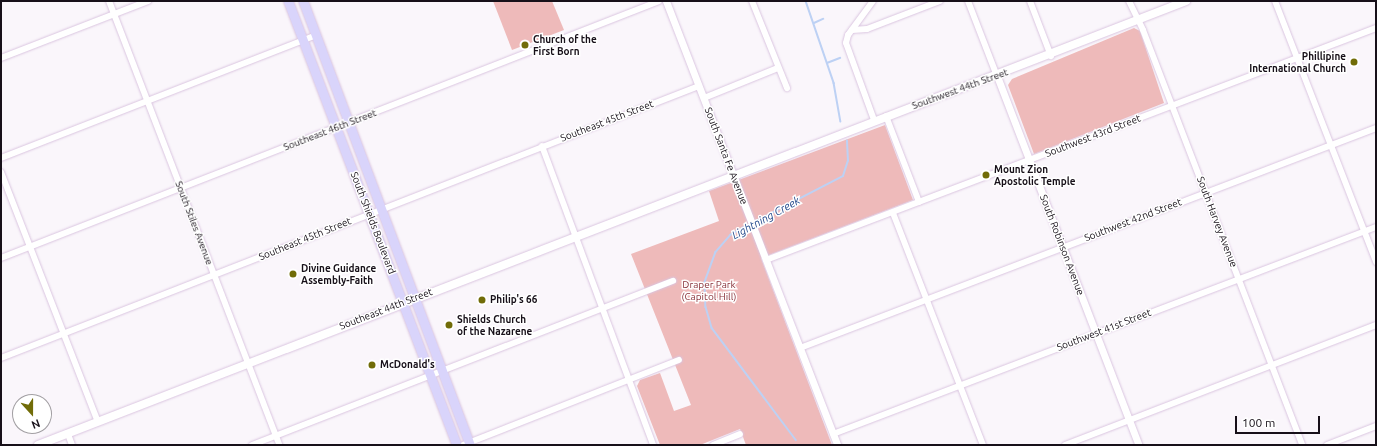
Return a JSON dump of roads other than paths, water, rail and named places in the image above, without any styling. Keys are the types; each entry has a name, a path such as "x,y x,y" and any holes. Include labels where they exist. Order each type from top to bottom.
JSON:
{"main road":[{"name":"South Shields Boulevard","path":"288,1 458,445"},
{"name":"South Shields Boulevard","path":"303,1 382,209 467,444"},
{"name":"Southwest 44th Street","path":"733,174 874,120 1051,56 1186,1"},
{"name":"Southeast 44th Street","path":"38,445 733,174"}],"street":[{"name":"South Stiles Avenue","path":"109,1 279,445"},
{"path":"1,58 148,1"},
{"name":"Southeast 46th Street","path":"1,258 659,1"},
{"name":"South Santa Fe Avenue","path":"666,1 837,445"},
{"path":"752,1 787,88"},
{"path":"873,1 846,40 847,51 874,120"},
{"path":"852,30 867,29 940,1"},
{"name":"South Robinson Avenue","path":"968,1 1139,445"},
{"path":"1030,1 1051,56"},
{"name":"South Harvey Avenue","path":"1129,1 1172,105 1302,445"},
{"path":"1275,1 1296,59 1376,262"},
{"name":"Southwest 43rd Street","path":"766,260 893,213 1376,28"},
{"path":"1,158 146,100 316,35"},
{"path":"704,98 778,68"},
{"name":"Southeast 45th Street","path":"1,358 699,86"},
{"path":"886,116 919,202"},
{"name":"Southwest 42nd Street","path":"800,348 1205,192 1376,128"},
{"path":"542,146 601,309 630,380 653,445"},
{"path":"1,172 98,422"},
{"path":"893,213 983,445"},
{"name":"Southwest 41st Street","path":"833,434 1376,227"},
{"path":"252,445 673,281"},
{"path":"1065,445 1376,325"},
{"path":"467,444 679,360"},
{"path":"1327,445 1376,426"},
{"path":"68,434 72,445"},
{"path":"713,445 740,434"}],"waterway":[{"name":"Lightning Creek","path":"806,1 834,83 841,121"},
{"path":"814,23 823,19"},
{"path":"827,63 840,58"},
{"name":"Lightning Creek","path":"754,222 843,176 848,161 847,141"},
{"name":"Lightning Creek","path":"750,224 731,235 716,252 705,283 706,307 712,328 796,440"}],"place":[{"name":"Church of the First Born","path":"525,45"},
{"name":"Phillipine International Church","path":"1354,62"},
{"name":"Mount Zion Apostolic Temple","path":"986,175"},
{"name":"Divine Guidance Assembly-Faith","path":"293,274"},
{"name":"Philip's 66","path":"482,300"},
{"name":"Shields Church of the Nazarene","path":"449,325"},
{"name":"McDonald's","path":"372,365"}],"park label":[{"name":"Draper Park (Capitol Hill)","path":"709,290"}]}
